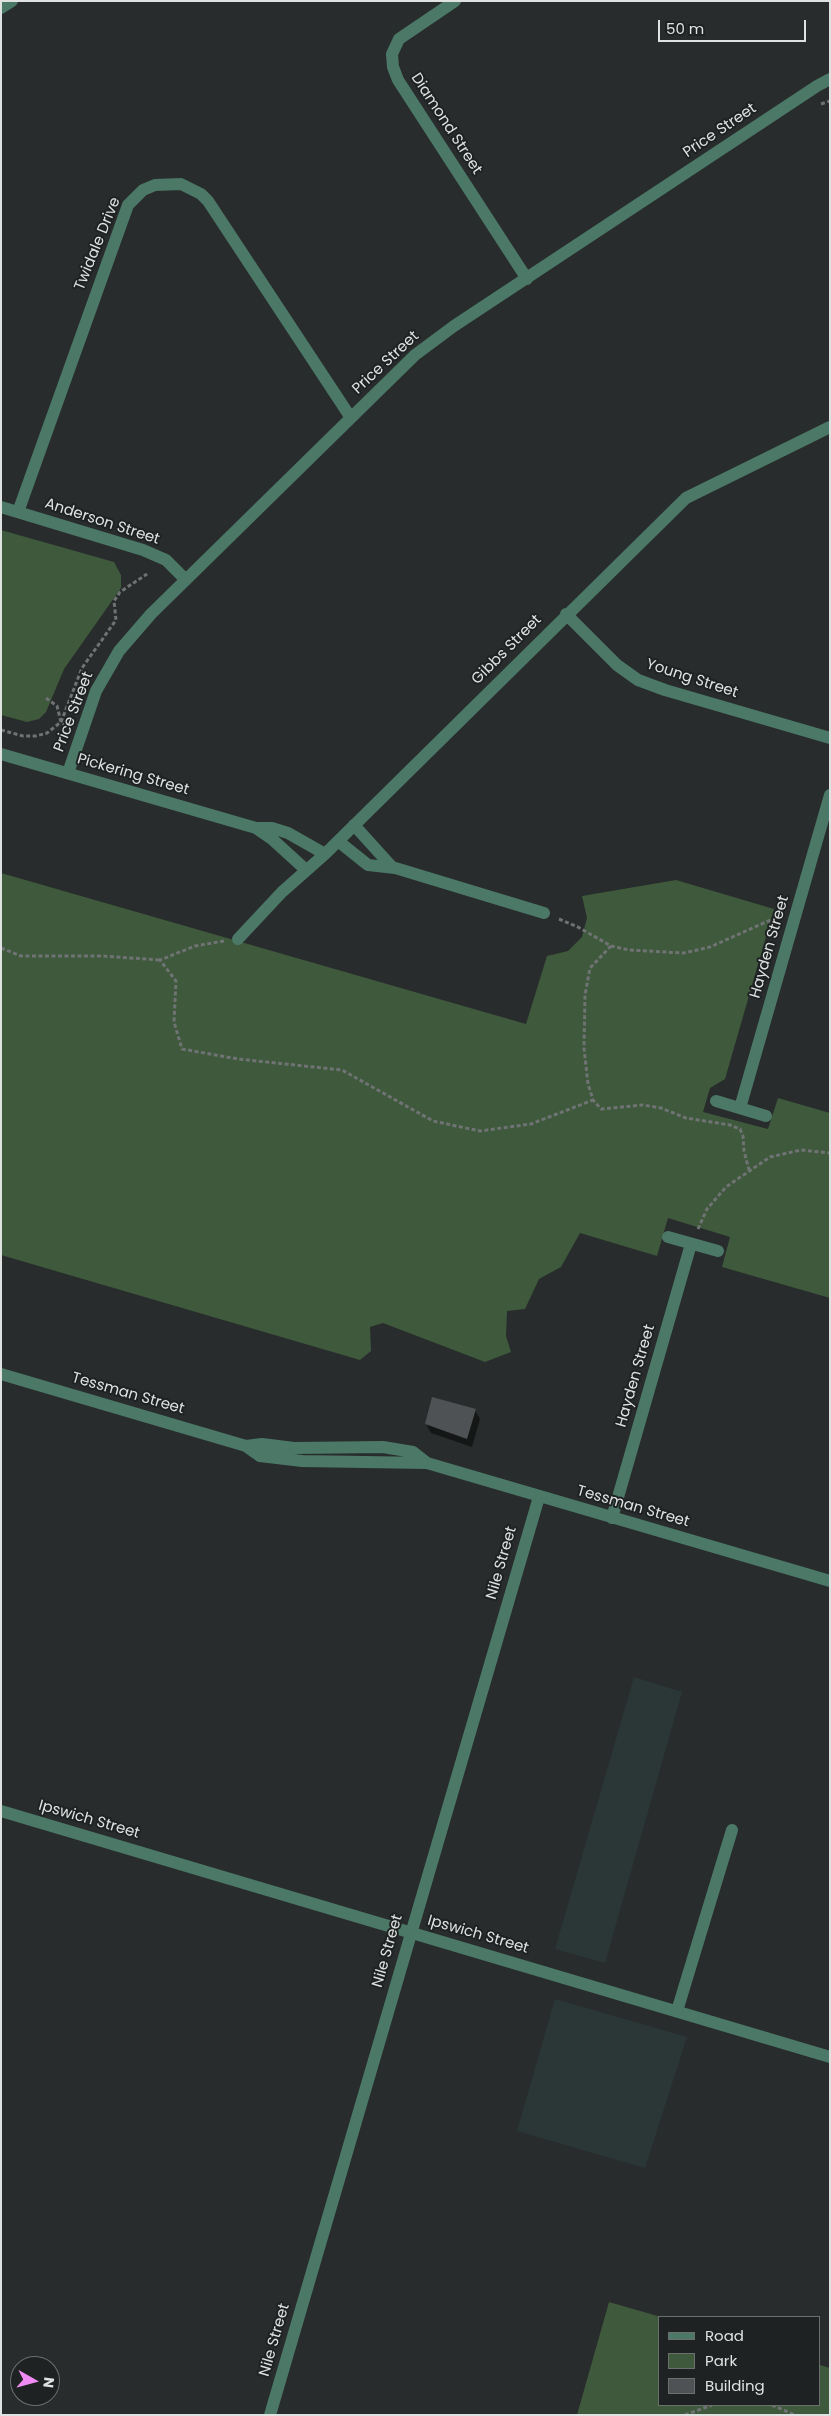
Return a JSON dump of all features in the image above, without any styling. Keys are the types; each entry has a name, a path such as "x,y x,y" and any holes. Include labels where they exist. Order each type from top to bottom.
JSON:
{"street":[{"path":"1,8 12,1"},
{"name":"Diamond Street","path":"455,1 399,39 392,54 393,67 398,80 527,279"},
{"name":"Price Street","path":"68,773 96,691 119,650 151,614 415,355 454,326 817,86 830,80"},
{"name":"Twidale Drive","path":"18,512 128,205 143,190 155,185 181,184 201,194 208,201 351,418"},
{"name":"Gibbs Street","path":"238,939 566,614 686,498 830,427"},
{"name":"Anderson Street","path":"1,507 143,550 166,560 186,580"},
{"name":"Young Street","path":"566,614 617,665 638,680 665,690 830,738"},
{"name":"Pickering Street","path":"1,754 256,828 272,828 288,833 325,854"},
{"name":"Hayden Street","path":"740,1108 830,795"},
{"path":"354,825 387,864 397,869"},
{"name":"Pickering Street","path":"256,828 272,839 306,870"},
{"path":"338,841 368,865 397,869 544,913"},
{"path":"716,1101 766,1116"},
{"path":"668,1237 718,1251"},
{"name":"Hayden Street","path":"612,1518 691,1244"},
{"name":"Tessman Street","path":"1,1374 246,1446 260,1456 281,1460 427,1463 612,1518 829,1576"},
{"name":"Nile Street","path":"270,2415 539,1497"},
{"name":"Ipswich Street","path":"1,1811 830,2057"},
{"path":"677,2012 732,1830"}],"path":[{"path":"820,105 830,101"},
{"path":"1,730 23,736 36,736 47,733 61,722 82,668 116,620 114,601 120,592 147,574"},
{"path":"46,698 57,706 61,722 70,729"},
{"path":"544,913 578,927 611,946 629,950 684,952 710,947 775,918"},
{"path":"1,948 21,956 102,956 160,960 195,946 238,939"},
{"path":"611,946 590,968 585,995 584,1048 588,1084 593,1100 602,1109 643,1105 661,1108 686,1118 730,1125 740,1129 749,1170"},
{"path":"160,960 176,981 174,1022 182,1049 238,1059 342,1070 432,1121 480,1131 532,1124 593,1100"},
{"path":"691,1244 707,1209 726,1188 749,1170 770,1157 801,1150 830,1153"},
{"path":"685,2415 709,2406"},
{"path":"774,2406 794,2415"}],"shaded area":[{"path":"634,1677 682,1692 605,1963 555,1949"},
{"path":"555,1999 687,2037 645,2168 517,2131"}],"green space":[{"path":"1,530 114,562 121,575 121,588 64,669 46,712 39,719 27,722 1,715"},
{"path":"1,873 526,1024 547,956 568,951 582,937 587,918 582,896 676,880 774,909 725,1079 710,1088 703,1112 768,1129 778,1098 830,1113 830,1298 722,1267 730,1237 668,1218 657,1256 580,1233 561,1267 539,1279 525,1309 507,1311 506,1336 511,1352 485,1362 383,1323 370,1327 371,1351 360,1360 1,1255"},
{"path":"609,2302 658,2316 658,2406 821,2406 821,2365 830,2368 830,2415 577,2415"}],"building":[{"path":"432,1397 476,1409 467,1439 425,1424"}]}
